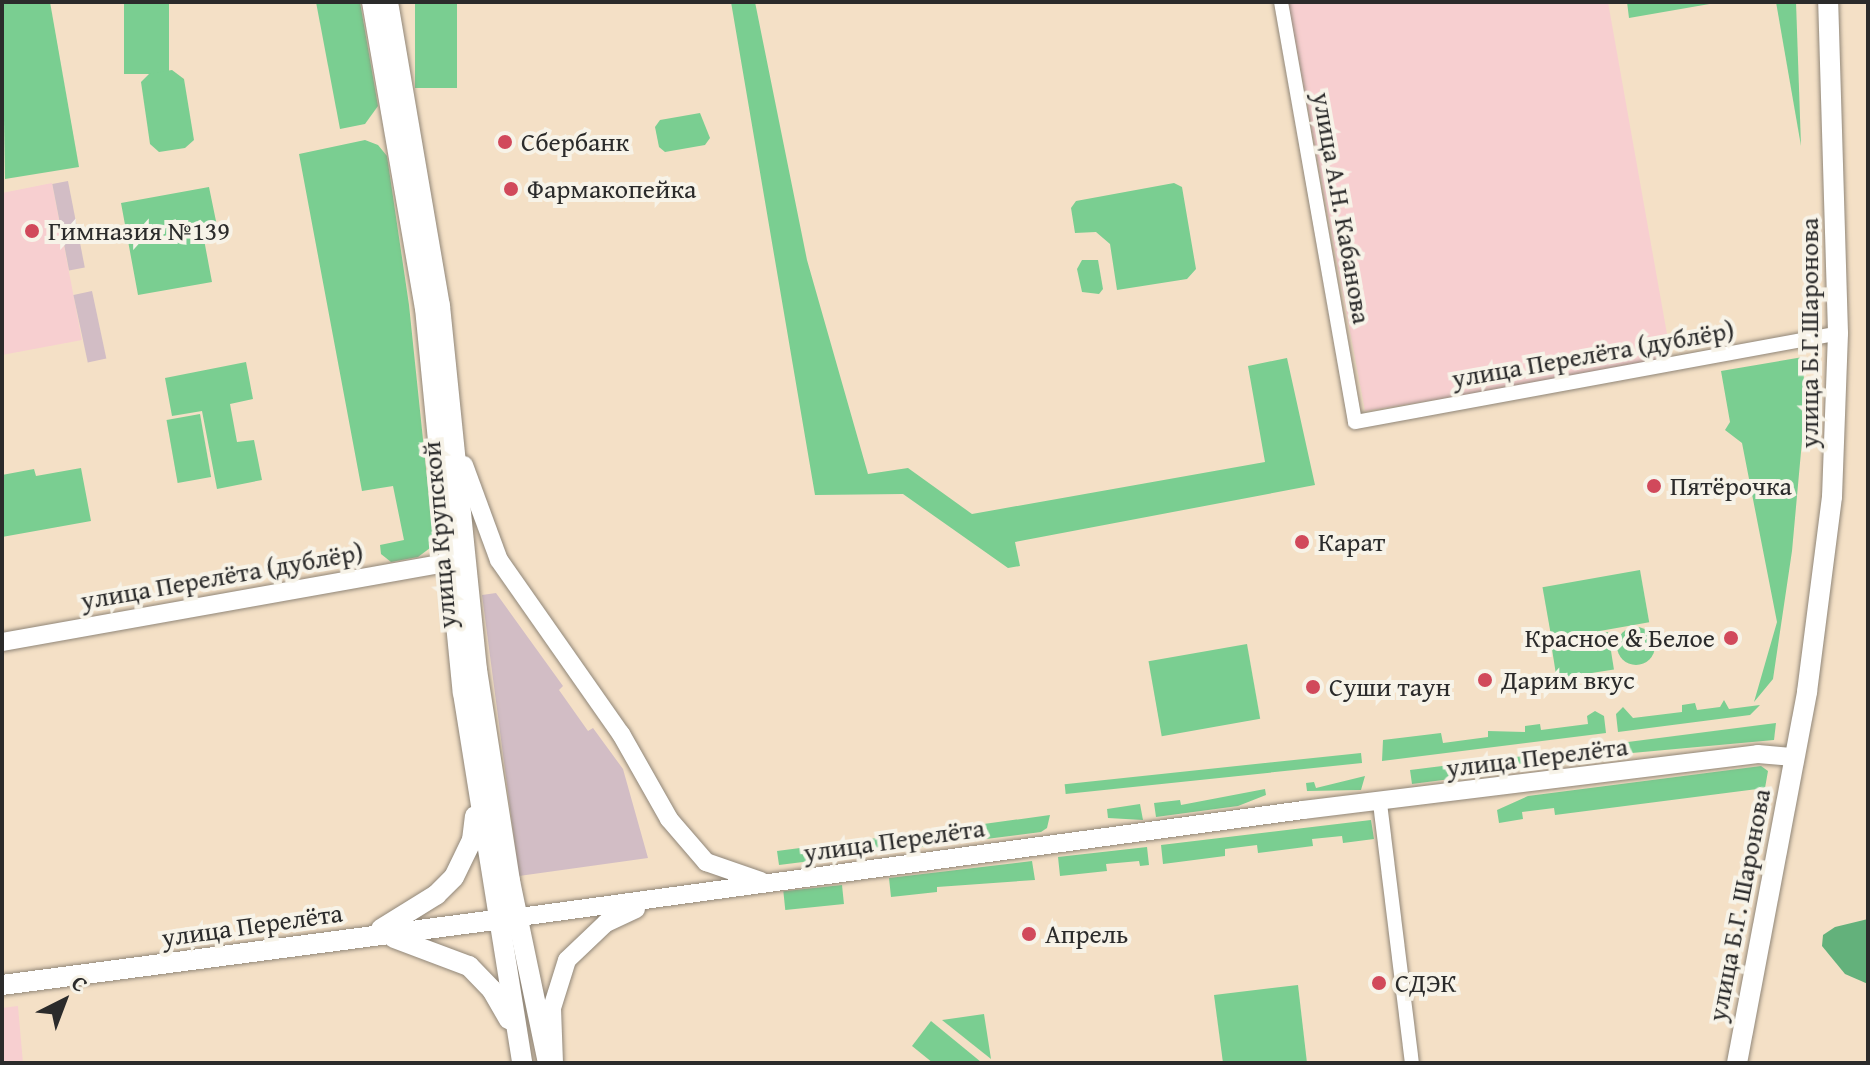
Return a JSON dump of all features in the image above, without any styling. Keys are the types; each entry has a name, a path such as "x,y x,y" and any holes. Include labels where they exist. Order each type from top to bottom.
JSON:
{"main road":[{"name":"улица Крупской","path":"372,2 425,308 450,562 478,794 522,1063"},
{"name":"улица Крупской","path":"388,2 432,253 454,420 477,670 548,1063"},
{"name":"улица Б.Г.Шаронова","path":"1794,757 1813,656 1832,497 1838,333 1828,2"},
{"name":"улица Б.Г. Шаронова","path":"1737,1063 1794,757"},
{"path":"366,936 413,911 454,877 472,840 478,794"},
{"name":"улица Перелёта","path":"2,985 520,917"},
{"path":"366,936 421,944 469,966 492,990 517,1035"}],"street":[{"name":"улица А.Н. Кабанова","path":"1281,2 1355,422"},
{"name":"улица Перелёта (дублёр)","path":"1355,422 1838,333"},
{"path":"454,420 468,487 499,560 621,734 669,819 706,862 771,884"},
{"name":"улица Перелёта (дублёр)","path":"2,642 450,562"},
{"name":"улица Перелёта","path":"520,917 1758,754 1794,757"},
{"path":"1380,803 1412,1063"},
{"path":"554,1063 552,1008 567,960 606,923 667,899"}],"shaded area":[{"path":"1288,2 1608,2 1672,362 1365,411"},
{"path":"68,181 85,267 69,270 52,184"},
{"name":"Гимназия №139","path":"52,183 82,340 2,355 2,193"},
{"path":"92,291 106,358 88,362 73,295"},
{"path":"496,593 563,686 559,690 588,731 593,728 623,769 648,858 519,876 482,595"},
{"path":"18,1006 23,1063 2,1063 2,1008"}],"green space":[{"path":"2,2 50,2 79,167 5,179"},
{"path":"124,2 169,2 169,74 124,74"},
{"path":"316,2 360,2 378,106 365,124 340,129"},
{"path":"415,2 457,2 457,88 415,88"},
{"path":"731,2 755,2 807,260 868,474 908,468 972,514 1265,462 1248,366 1287,358 1315,485 1015,542 1020,566 1008,568 903,494 815,495"},
{"path":"1627,2 1721,2 1629,18"},
{"path":"1776,2 1796,2 1801,146"},
{"path":"172,70 184,79 194,140 185,148 159,152 150,144 141,82 149,74"},
{"path":"700,113 710,138 705,145 665,152 659,147 655,127 660,120"},
{"path":"365,140 378,145 387,156 409,305 434,545 418,557 391,562 381,554 380,545 404,540 393,486 362,491 299,154"},
{"path":"1174,183 1182,187 1196,269 1187,279 1117,290 1110,244 1096,232 1075,233 1071,208 1076,201"},
{"path":"209,187 217,226 202,229 212,282 138,295 121,203"},
{"path":"1082,260 1098,260 1103,289 1099,294 1082,292 1077,269"},
{"path":"1803,357 1805,408 1792,551 1773,679 1754,702 1777,622 1742,443 1725,430 1730,422 1721,371"},
{"path":"246,362 253,399 230,404 237,442 254,440 262,480 217,489 202,411 172,416 165,378"},
{"path":"200,414 211,477 178,483 167,420"},
{"path":"81,468 91,521 2,537 2,475 34,469 36,476"},
{"path":"1640,570 1649,622 1552,639 1543,587"},
{"path":"1636,627 1650,632 1655,646 1650,660 1636,665 1622,660 1617,646 1622,632"},
{"path":"1608,632 1614,670 1557,679 1551,641"},
{"path":"1247,644 1260,719 1162,736 1149,661"},
{"path":"1724,700 1729,709 1760,705 1750,715 1618,732 1616,714 1623,707 1633,718 1682,712 1682,705 1695,703 1697,710 1720,707"},
{"path":"1595,711 1604,716 1606,733 1382,761 1383,740 1441,733 1443,743 1488,737 1488,731 1525,732 1525,726 1540,724 1541,730 1588,724 1587,716"},
{"path":"1776,723 1774,740 1621,754 1620,743"},
{"path":"1604,746 1605,755 1597,760 1412,784 1410,770 1523,756 1524,762 1556,758 1556,752"},
{"path":"1361,753 1362,763 1066,794 1065,784"},
{"path":"1761,766 1768,771 1765,788 1555,815 1554,808 1522,812 1523,819 1499,823 1497,810 1528,796"},
{"path":"1365,776 1361,790 1307,791 1306,783 1314,782 1316,788"},
{"path":"1265,789 1266,795 1238,806 1156,817 1154,803 1180,800 1181,805"},
{"path":"1140,804 1143,820 1108,818 1107,809"},
{"path":"1050,815 1047,828 1041,832 779,865 777,851 931,831 933,839 963,835 962,827"},
{"path":"1371,820 1374,839 1343,843 1342,836 1312,839 1313,846 1258,853 1257,845 1225,849 1225,856 1163,864 1161,845"},
{"path":"1147,847 1149,865 1140,866 1139,861 1106,864 1107,871 1060,876 1058,857"},
{"path":"1032,861 1035,880 937,887 937,892 891,897 889,878"},
{"path":"842,885 844,904 785,910 783,891"},
{"path":"1868,919 1868,984 1845,974 1822,946 1823,935 1835,927"},
{"path":"1298,985 1307,1063 1223,1063 1214,995"},
{"path":"984,1014 991,1059 942,1020"},
{"path":"931,1021 981,1062 933,1063 912,1046"}],"place":[{"name":"Сбербанк","path":"505,142"},
{"name":"Фармакопейка","path":"511,189"},
{"name":"Гимназия №139","path":"32,231"},
{"name":"Пятёрочка","path":"1654,486"},
{"name":"Карат","path":"1302,542"},
{"name":"Красное & Белое","path":"1731,638"},
{"name":"Дарим вкус","path":"1485,680"},
{"name":"Суши таун","path":"1313,687"},
{"name":"Апрель","path":"1029,934"},
{"name":"СДЭК","path":"1379,983"}]}
